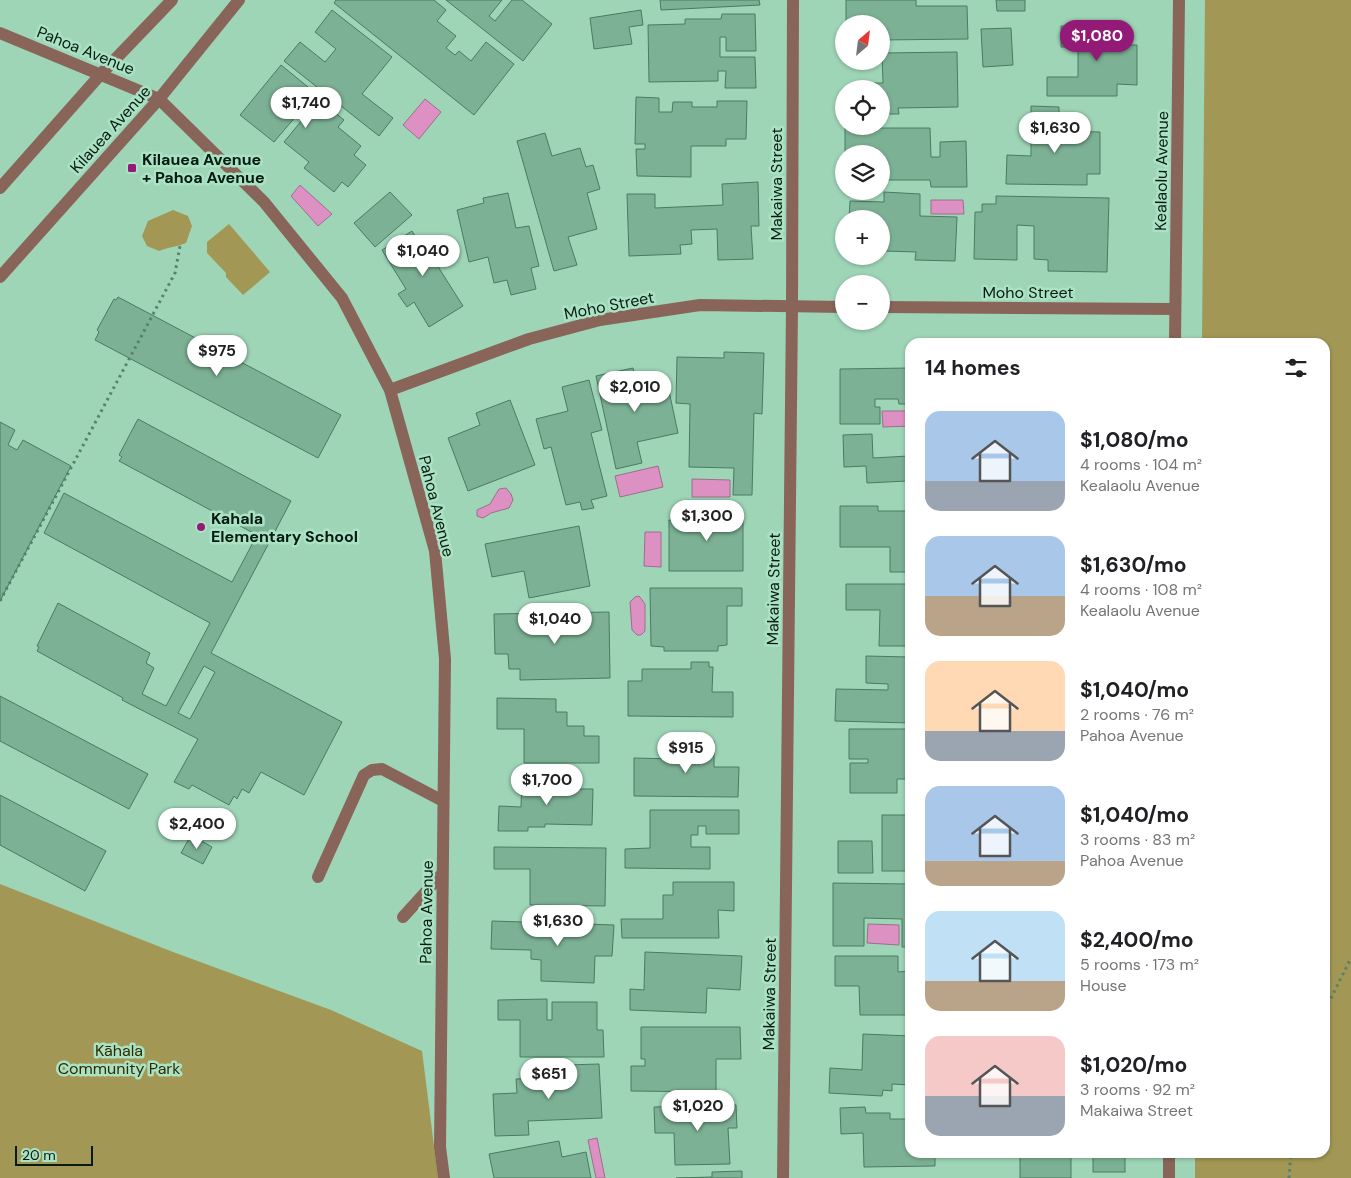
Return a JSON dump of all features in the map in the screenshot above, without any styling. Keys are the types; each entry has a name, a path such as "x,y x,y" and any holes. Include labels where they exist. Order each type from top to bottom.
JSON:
{"street":[{"path":"0,188 101,74 172,0"},
{"name":"Kilauea Avenue","path":"0,276 159,98 239,0"},
{"name":"Makaiwa Street","path":"783,1178 792,307 792,0"},
{"name":"Kealaolu Avenue","path":"1175,338 1179,0"},
{"name":"Pahoa Avenue","path":"0,33 159,98 264,202 342,298 390,390 435,551 445,659 440,1147 444,1178"},
{"name":"Moho Street","path":"390,390 528,339 600,320 700,305 835,307"},
{"name":"Moho Street","path":"890,307 1175,309"},
{"path":"318,877 364,775 372,770 382,769 443,802"},
{"path":"403,917 442,874"},
{"path":"1169,1158 1169,1178"}],"path":[{"path":"0,602 175,273 180,246"},
{"path":"1330,1000 1351,958"},
{"path":"1289,1178 1291,1158"}],"green space":[{"path":"1205,0 1351,0 1351,1178 1195,1178 1195,1158 1330,1158 1330,338 1202,338"},
{"path":"173,210 188,216 192,226 186,243 159,251 147,246 142,236 148,221"},
{"path":"229,224 270,272 243,295 207,253 207,242"},
{"name":"Kāhala Community Park","path":"0,884 173,952 331,1010 422,1051 438,1178 0,1178"}],"shaded area":[{"path":"425,99 441,112 419,139 403,125"},
{"path":"300,185 332,214 318,226 291,196"},
{"path":"931,200 963,200 964,214 931,214"},
{"path":"882,411 905,411 905,426 883,427"},
{"path":"658,466 663,487 620,497 615,476"},
{"path":"692,479 730,480 730,497 692,497"},
{"path":"506,488 513,500 509,508 491,513 483,518 477,516 477,510 490,504 499,489"},
{"path":"645,532 661,532 661,567 644,566"},
{"path":"639,596 645,604 645,631 641,635 637,635 632,630 630,602"},
{"path":"868,924 899,925 899,945 867,943"},
{"path":"597,1138 605,1178 596,1178 588,1140"}],"building":[{"path":"336,0 434,0 446,10 437,21 456,36 446,48 455,55 459,51 471,61 486,42 514,64 474,115 334,3"},
{"path":"446,0 502,0 489,16 495,21 512,0 522,0 552,24 523,61"},
{"path":"660,0 759,0 760,5 661,10"},
{"path":"846,0 916,0 916,6 967,6 968,39 890,40 890,15 846,15"},
{"path":"996,0 1025,0 1025,11 997,11"},
{"path":"332,10 392,57 362,94 393,118 379,136 284,61 300,42 325,62 336,49 315,32"},
{"path":"641,10 643,25 629,27 632,44 594,49 590,18"},
{"path":"722,14 755,14 756,51 726,51 726,37 720,37 720,57 755,57 756,88 725,88 726,71 718,71 718,81 649,82 648,25 685,24 685,19 721,19"},
{"path":"1061,26 1124,26 1124,45 1137,45 1137,85 1117,84 1117,96 1047,96 1047,77 1078,77 1078,47 1061,47"},
{"path":"1011,28 1013,65 983,67 981,29"},
{"path":"957,52 958,107 898,108 899,114 890,114 890,80 883,80 883,70 890,70 890,53"},
{"path":"281,65 319,96 311,105 315,108 318,104 327,111 329,108 344,120 338,127 361,146 354,155 366,165 348,187 342,182 334,192 304,168 309,162 284,142 307,114 302,109 274,142 240,115"},
{"path":"636,97 659,98 659,112 672,112 673,102 692,102 692,107 717,107 717,101 747,101 746,139 726,139 726,146 691,146 691,177 637,176 636,149 645,149 645,144 635,144"},
{"path":"1031,106 1059,107 1059,131 1100,132 1100,174 1087,174 1087,185 1006,184 1007,155 1031,156"},
{"path":"890,128 930,128 931,157 940,157 940,142 966,141 967,187 931,187 930,180 890,180 890,145 845,145 845,135 890,135"},
{"path":"545,133 552,156 580,148 586,167 593,165 600,189 587,193 597,229 568,237 577,265 554,271 517,141"},
{"path":"758,182 759,226 751,226 753,259 718,260 717,229 691,230 692,244 680,245 681,254 629,256 627,194 655,194 655,208 723,205 722,184"},
{"path":"390,192 412,215 375,247 354,223"},
{"path":"890,192 920,194 920,216 957,217 955,261 915,260 916,252 890,251 890,210 850,210 850,201 884,202 884,200 890,200"},
{"path":"508,193 516,228 529,226 539,266 531,268 536,289 511,295 507,280 494,283 488,257 469,262 457,210 484,203 483,198"},
{"path":"996,196 1109,198 1107,272 1048,271 1048,260 1034,259 1034,226 1017,225 1017,260 974,259 975,212 982,212 982,204 996,204"},
{"path":"412,231 420,244 433,236 445,256 435,262 463,306 429,327 414,302 407,307 398,294 406,289 382,250"},
{"path":"118,297 341,415 318,458 95,340 99,332 97,330 114,299 116,300"},
{"path":"724,352 764,353 762,414 754,413 752,495 733,495 734,468 689,467 690,404 676,403 677,357 724,358"},
{"path":"633,368 636,383 666,377 678,433 637,442 642,463 616,469 596,376"},
{"path":"905,368 905,404 899,404 898,399 875,399 875,407 880,407 880,424 840,424 840,369"},
{"path":"589,380 602,430 591,433 607,496 591,500 594,508 582,510 580,502 566,505 551,447 544,449 536,419 568,411 562,387"},
{"path":"510,400 535,465 468,491 448,438 480,425 476,413"},
{"path":"138,419 291,501 211,653 342,722 304,795 261,772 249,793 242,789 237,799 234,796 229,805 192,785 189,789 174,782 198,739 122,700 123,698 37,651 39,647 37,646 58,603 150,653 146,663 154,668 142,694 166,706 210,623 44,533 64,493 232,582 257,535 119,461 122,457 119,455","holes":["204,666 215,672 190,719 178,713"]},
{"path":"0,422 15,430 8,445 17,450 23,440 71,466 0,601"},
{"path":"872,434 873,458 905,456 905,481 867,483 866,466 844,467 843,435"},
{"path":"840,506 878,506 878,511 905,511 905,572 890,572 890,547 840,547"},
{"path":"683,512 743,512 743,571 669,571 669,520 683,520"},
{"path":"579,526 590,586 529,598 524,571 492,577 485,544"},
{"path":"846,584 905,584 905,646 879,646 880,610 846,610"},
{"path":"650,588 742,588 742,606 727,606 727,645 718,646 718,651 664,651 664,647 651,646"},
{"path":"609,612 610,678 520,680 520,669 509,669 508,654 495,654 494,614"},
{"path":"866,656 905,657 905,723 835,721 836,689 888,690 888,684 866,683"},
{"path":"691,662 709,662 709,667 713,667 712,692 733,692 733,717 628,716 628,681 642,681 642,669 691,669"},
{"path":"0,696 148,774 129,809 0,741"},
{"path":"497,698 556,699 556,712 567,712 567,726 584,726 584,736 599,736 599,763 524,763 524,729 497,729"},
{"path":"849,729 905,729 905,779 897,779 897,793 850,793 850,763 868,763 868,759 849,759"},
{"path":"675,740 714,741 714,767 739,767 738,797 634,796 634,758 675,759"},
{"path":"522,776 553,777 577,789 593,789 592,825 545,824 545,827 528,827 528,831 498,831 499,806 521,807"},
{"path":"0,795 106,851 85,891 0,845"},
{"path":"650,810 739,810 739,834 706,834 706,826 698,826 698,835 691,835 691,847 710,847 710,869 625,868 625,849 650,848"},
{"path":"882,815 905,815 905,871 882,871"},
{"path":"191,835 212,847 203,864 181,853"},
{"path":"838,841 872,841 873,873 838,873"},
{"path":"494,847 606,848 605,906 530,905 530,869 494,869"},
{"path":"673,882 734,882 734,911 718,910 719,938 622,938 621,919 663,919 663,895 673,895"},
{"path":"833,883 905,884 905,947 902,947 902,919 864,918 864,946 833,946"},
{"path":"492,921 614,925 612,956 595,956 594,983 541,981 541,960 531,959 531,950 491,949"},
{"path":"645,952 742,956 740,990 707,988 706,1013 630,1010 630,989 644,990"},
{"path":"835,956 898,956 898,972 905,971 905,1015 860,1015 859,986 835,986"},
{"path":"547,999 547,1020 552,1020 552,1002 597,1002 597,1030 603,1030 604,1057 520,1057 520,1020 498,1020 498,1000"},
{"path":"641,1027 740,1027 741,1059 716,1059 716,1092 631,1091 631,1066 645,1066 645,1059 641,1059"},
{"path":"863,1034 905,1036 905,1085 892,1084 892,1091 883,1090 882,1096 829,1093 830,1068 862,1070"},
{"path":"599,1064 602,1118 528,1121 529,1135 495,1136 493,1094 517,1093 516,1079 566,1077 566,1065"},
{"path":"736,1105 737,1128 728,1128 730,1164 675,1165 674,1133 655,1133 654,1107"},
{"path":"865,1107 866,1113 890,1113 890,1119 905,1119 905,1158 935,1158 935,1166 864,1167 863,1133 841,1134 840,1108"},
{"path":"559,1141 562,1157 586,1152 591,1178 494,1178 489,1154"},
{"path":"1020,1158 1071,1158 1071,1178 1020,1178"},
{"path":"1093,1158 1125,1158 1125,1172 1093,1172"},
{"path":"742,1171 742,1178 676,1178 712,1177 712,1172"}],"place":[{"name":"Kilauea Avenue + Pahoa Avenue","path":"132,168"},
{"name":"Kahala Elementary School","path":"201,527"}]}
